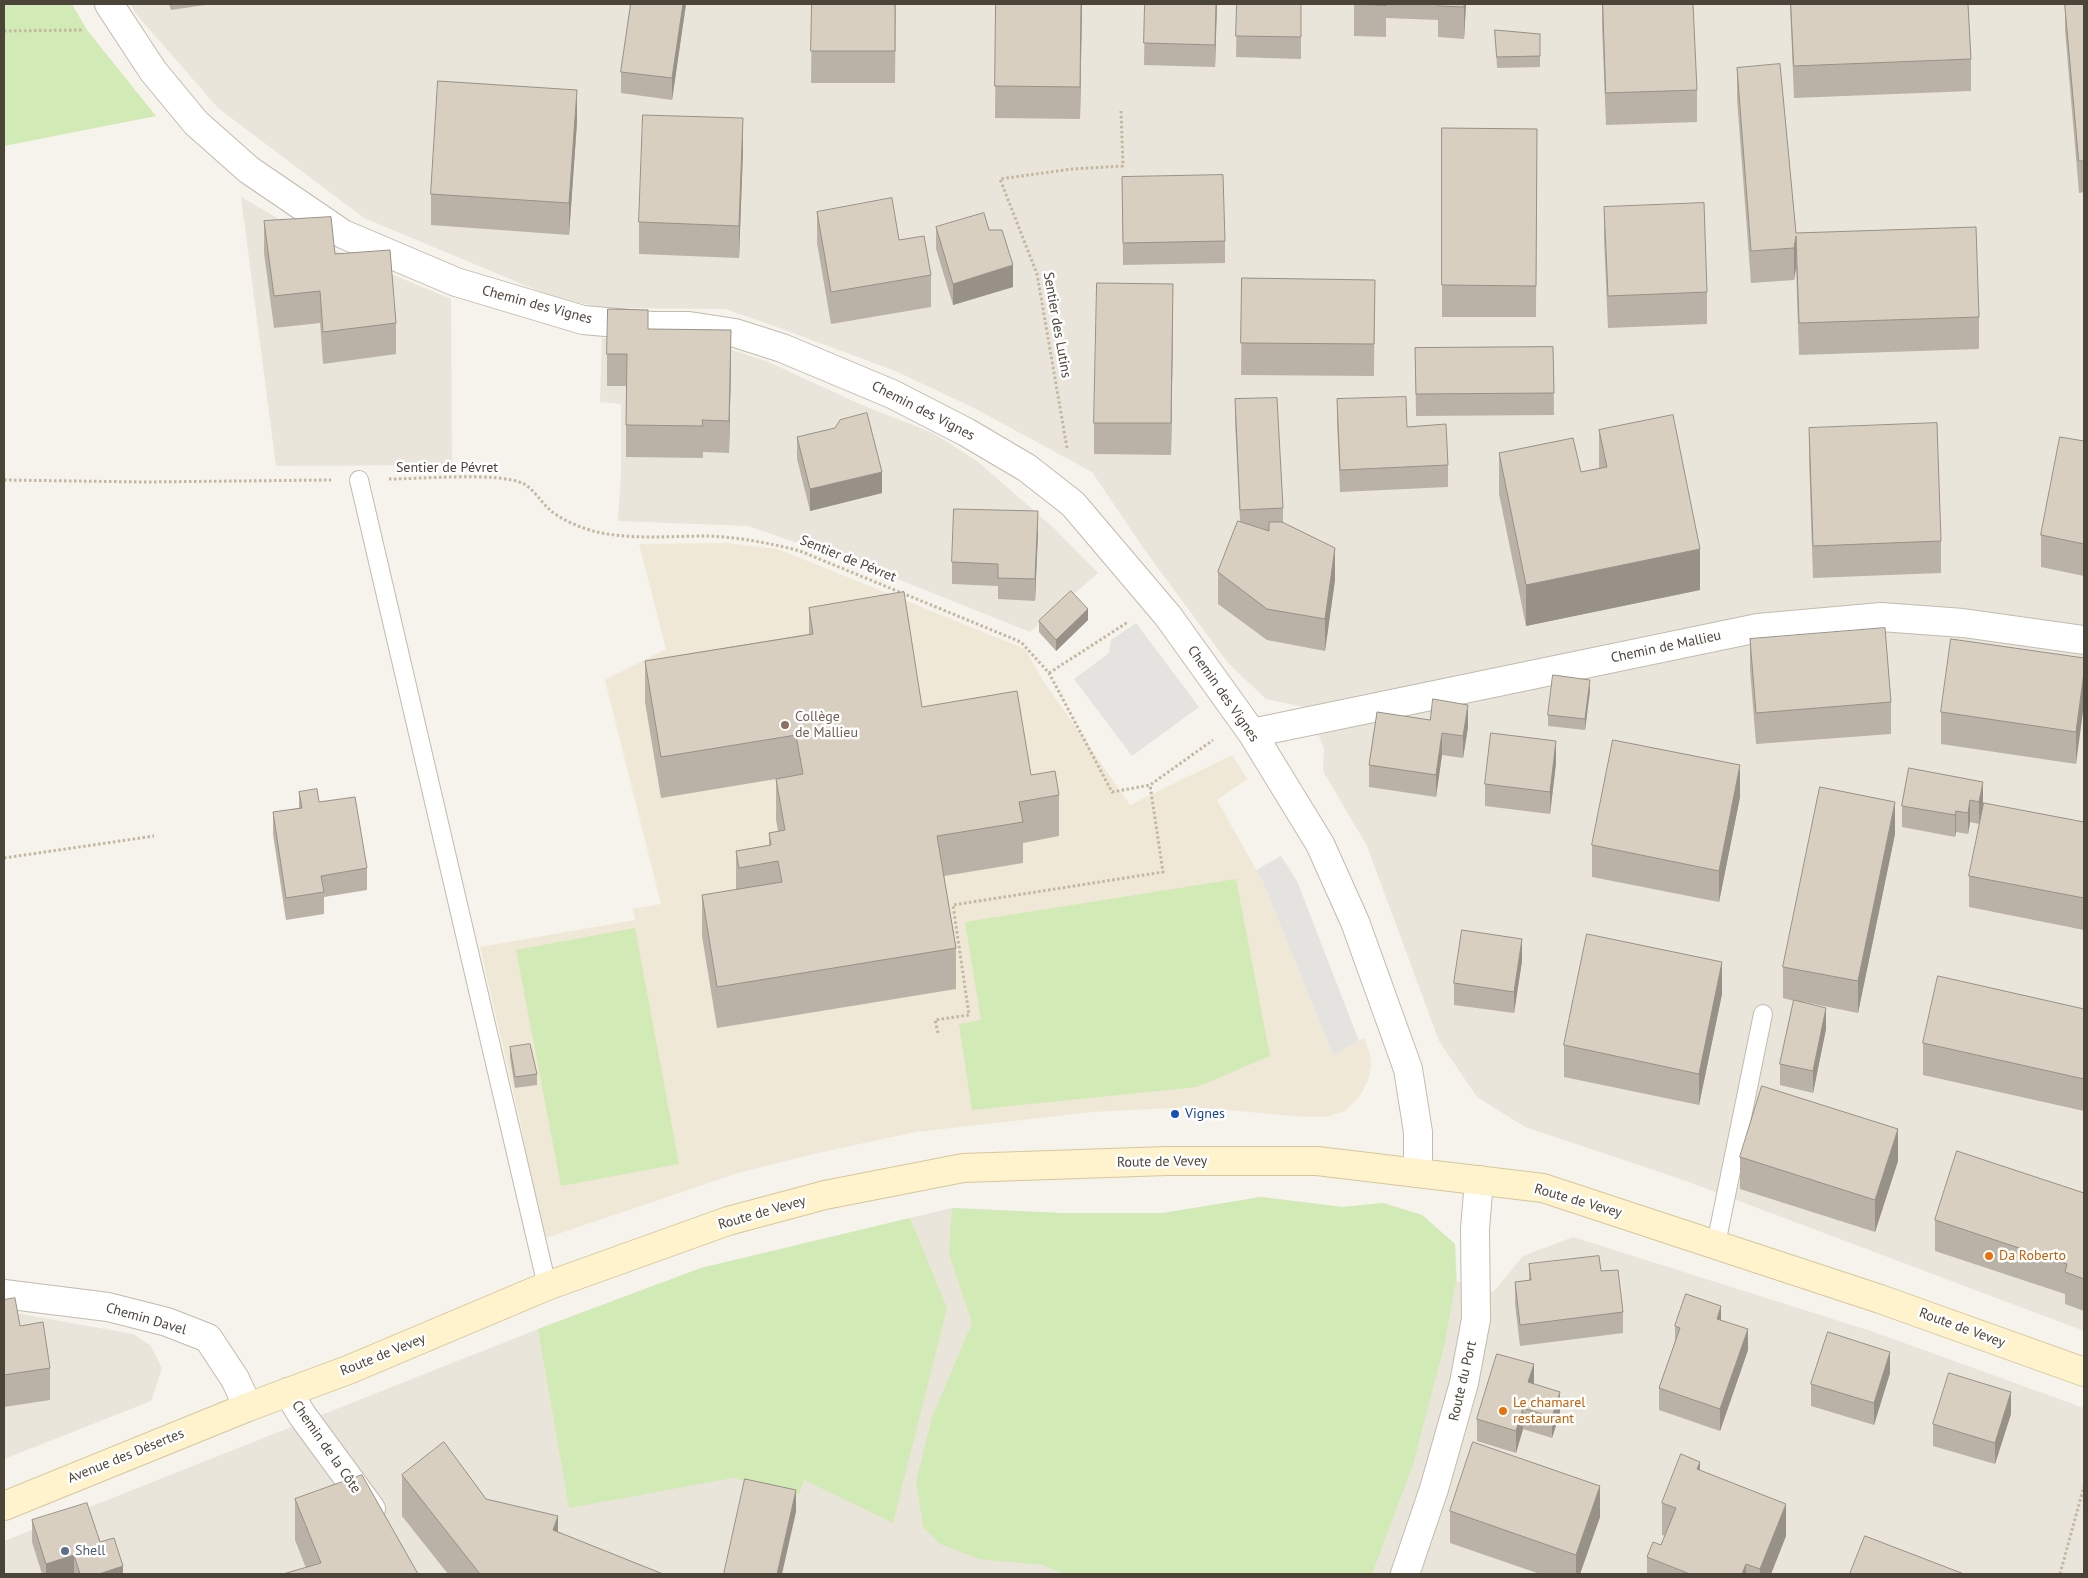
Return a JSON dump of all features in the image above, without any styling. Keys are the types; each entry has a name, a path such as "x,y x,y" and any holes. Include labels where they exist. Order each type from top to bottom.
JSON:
{"main road":[{"name":"Route de Vevey","path":"248,1407 348,1370 547,1286 728,1221 825,1194 963,1168 1168,1160 1317,1161 1543,1188 1716,1244 2084,1372"},
{"name":"Avenue des Désertes","path":"4,1506 248,1407"}],"street":[{"name":"Chemin des Vignes","path":"109,4 152,71 196,123 249,170 343,234 456,282 583,320 652,326 689,326 735,333 782,348 892,394 966,432 1028,468 1079,510 1168,616 1252,733 1320,844 1355,922 1408,1068 1418,1132 1418,1173"},
{"name":"Chemin de Mallieu","path":"1252,733 1758,628 1881,617 1963,623 2084,640"},
{"name":"Route du Port","path":"1404,1574 1434,1489 1466,1374 1476,1319 1475,1229 1479,1180"},
{"name":"Chemin Davel","path":"14,1295 108,1306 166,1322 208,1338 235,1379 248,1407"},
{"name":"Chemin de la Côte","path":"288,1392 302,1415 383,1526"}],"lane":[{"path":"359,480 547,1286"},
{"path":"1716,1244 1763,1014"}],"path":[{"path":"4,31 87,30"},
{"name":"Sentier des Lutins","path":"1067,448 1037,274 1000,179 1072,169 1123,166 1121,112"},
{"name":"Sentier de Pévret","path":"4,480 145,482 488,478 523,483 550,510 571,523 595,532 626,537 708,536 777,544 800,551 1021,642 1049,673 1112,792 1150,786"},
{"path":"1049,673 1130,621"},
{"path":"938,1033 935,1020 969,1015 953,905 1163,872 1150,786 1216,738"},
{"path":"4,858 154,836"},
{"path":"2060,1574 2084,1486"}],"shaded area":[{"path":"131,4 2084,4 2084,1331 1686,1181 1525,1127 1477,1097 1439,1041 1367,846 1323,771 1324,749 1308,708 1266,699 1228,663 1144,549 1092,472 974,408 893,370 763,322 725,309 601,308 553,297 364,218 218,108 136,14"},
{"path":"241,197 331,249 451,299 452,465 276,466"},
{"path":"602,338 656,339 726,348 766,361 862,405 933,433 977,461 1055,529 1098,573 1030,632 870,568 748,526 618,521 621,474 621,404 600,402"},
{"path":"727,543 778,549 1025,649 1042,679 1130,805 1232,755 1247,779 1217,800 1263,882 1333,1055 1364,1038 1370,1054 1371,1065 1368,1080 1360,1096 1345,1111 1326,1117 1191,1107 1093,1112 916,1132 741,1172 543,1239 520,1121 480,947 635,920 633,909 661,904 605,680 666,649 639,544"},
{"path":"1136,623 1199,707 1132,756 1074,679 1109,653 1111,640"},
{"path":"1281,856 1297,881 1359,1041 1333,1055 1263,882 1256,870"},
{"path":"1261,1197 1343,1207 1383,1203 1422,1215 1455,1244 1457,1281 1493,1292 1523,1256 1573,1237 1871,1331 2084,1408 2084,1574 4,1574 4,1541 538,1329 701,1268 952,1208 1061,1213 1163,1213"},
{"path":"4,1311 133,1334 150,1345 162,1368 151,1401 4,1459"}],"green space":[{"path":"4,4 72,4 87,30 156,116 4,146"},
{"path":"1236,879 1270,1056 1197,1087 972,1110 959,1024 981,1020 965,922"},
{"path":"635,928 679,1164 561,1186 516,950"},
{"path":"1261,1197 1343,1207 1383,1203 1422,1215 1455,1244 1456,1281 1445,1342 1413,1465 1372,1574 1063,1574 1043,1565 979,1559 940,1544 923,1527 916,1481 932,1417 972,1323 949,1254 952,1208 1061,1213 1163,1213"},
{"path":"910,1218 947,1308 893,1523 804,1480 799,1495 733,1478 569,1508 538,1329 701,1268"}],"building":[{"path":"631,4 683,4 672,78 621,72"},
{"path":"812,4 895,4 895,51 811,51"},
{"path":"996,4 1081,4 1080,87 995,86"},
{"path":"1145,4 1216,4 1215,45 1144,43"},
{"path":"1237,4 1301,4 1301,37 1236,36"},
{"path":"1354,4 1386,4 1386,5"},
{"path":"1438,4 1464,4 1464,7 1438,6"},
{"path":"1603,4 1693,4 1697,90 1606,93"},
{"path":"1791,4 1968,4 1971,59 1794,66"},
{"path":"2065,4 2084,4 2084,161 2079,161"},
{"path":"1495,30 1540,34 1540,56 1497,57"},
{"path":"1780,64 1796,233 1976,227 1979,317 1799,323 1796,236 1794,248 1751,251 1737,68"},
{"path":"438,81 577,90 569,203 431,194"},
{"path":"643,115 743,118 739,226 639,222"},
{"path":"1442,128 1537,129 1536,286 1442,285"},
{"path":"1223,175 1225,241 1123,243 1122,177"},
{"path":"892,198 899,240 924,236 931,275 831,292 817,212"},
{"path":"1704,203 1707,292 1608,296 1604,207"},
{"path":"984,213 989,230 1002,230 1013,265 953,284 936,227"},
{"path":"331,217 335,254 390,250 396,323 323,332 320,291 274,296 264,221"},
{"path":"1242,278 1375,280 1374,344 1241,343"},
{"path":"1097,283 1173,284 1171,423 1094,423"},
{"path":"608,309 648,310 648,329 731,330 729,421 702,420 703,426 626,425 627,354 607,354"},
{"path":"1553,347 1554,393 1416,394 1415,348"},
{"path":"1406,397 1407,427 1446,424 1448,465 1340,470 1337,399"},
{"path":"1277,398 1283,508 1240,510 1235,399"},
{"path":"867,413 882,472 810,489 797,437 835,428 840,420"},
{"path":"1673,415 1700,549 1526,585 1499,453 1573,438 1581,472 1607,467 1599,430"},
{"path":"1937,423 1941,541 1813,546 1809,428"},
{"path":"2060,437 2084,441 2084,544 2041,535"},
{"path":"954,509 1038,511 1035,579 998,578 998,564 952,562"},
{"path":"1238,521 1269,531 1269,522 1282,522 1335,548 1325,619 1267,609 1218,572"},
{"path":"1071,591 1088,609 1056,640 1039,621"},
{"name":"Collège de Mallieu","path":"904,592 922,707 1017,691 1031,775 1055,771 1059,795 1019,802 1023,822 937,836 956,948 717,987 702,895 782,882 778,861 739,868 736,851 771,845 769,833 785,830 776,779 803,774 796,735 661,757 645,661 813,634 809,608"},
{"path":"1885,628 1891,702 1756,713 1750,639"},
{"path":"1951,639 2084,658 2084,672 2076,732 1941,712"},
{"path":"1553,675 1590,680 1585,719 1548,715"},
{"path":"1433,699 1468,705 1463,736 1442,733 1436,775 1369,765 1377,712 1430,720"},
{"path":"1491,733 1556,741 1550,792 1485,784"},
{"path":"1613,740 1740,765 1719,871 1592,845"},
{"path":"1909,768 1983,782 1979,802 1970,800 1968,813 1956,811 1955,815 1902,806"},
{"path":"1820,787 1895,802 1858,981 1783,967"},
{"path":"317,789 319,802 355,797 367,868 321,876 324,892 286,898 273,812 302,808 299,792"},
{"path":"1984,803 2084,822 2084,898 1969,876"},
{"path":"1462,930 1522,939 1514,992 1454,983"},
{"path":"1587,934 1722,962 1699,1074 1564,1045"},
{"path":"1938,976 2084,1009 2084,1079 1923,1043"},
{"path":"1794,1000 1826,1008 1813,1071 1780,1064"},
{"path":"530,1044 537,1074 515,1077 510,1047"},
{"path":"1762,1086 1898,1129 1875,1200 1740,1157"},
{"path":"1957,1151 2084,1193 2084,1279 2065,1272 2067,1264 1935,1220"},
{"path":"1599,1256 1601,1271 1618,1270 1623,1312 1520,1325 1515,1282 1531,1280 1529,1264"},
{"path":"1686,1294 1721,1306 1717,1319 1748,1329 1720,1409 1659,1388 1680,1328 1675,1326"},
{"path":"15,1298 20,1326 43,1322 50,1368 4,1375 4,1300"},
{"path":"1828,1332 1890,1352 1874,1403 1811,1384"},
{"path":"1497,1354 1534,1364 1528,1382 1560,1392 1552,1417 1523,1408 1516,1431 1477,1419"},
{"path":"1949,1373 2011,1392 1995,1443 1933,1424"},
{"path":"444,1442 486,1499 558,1516 553,1530 663,1574 480,1574 402,1475"},
{"path":"1473,1442 1600,1486 1576,1555 1450,1511"},
{"path":"1681,1454 1700,1462 1697,1469 1786,1504 1760,1569 1746,1564 1742,1574 1690,1574 1647,1557 1653,1542 1661,1545 1676,1508 1662,1503"},
{"path":"362,1475 418,1574 283,1574 321,1563 295,1499"},
{"path":"745,1479 796,1490 777,1574 724,1574"},
{"path":"87,1503 100,1542 114,1538 123,1566 99,1574 80,1574 74,1555 46,1564 32,1520"},
{"path":"1865,1536 1964,1574 1850,1574"}],"place":[{"name":"Collège de Mallieu","path":"785,725"},
{"name":"Vignes","path":"1175,1114"},
{"name":"Da Roberto","path":"1989,1256"},
{"name":"Le chamarel restaurant","path":"1503,1411"},
{"name":"Shell","path":"65,1551"}]}
